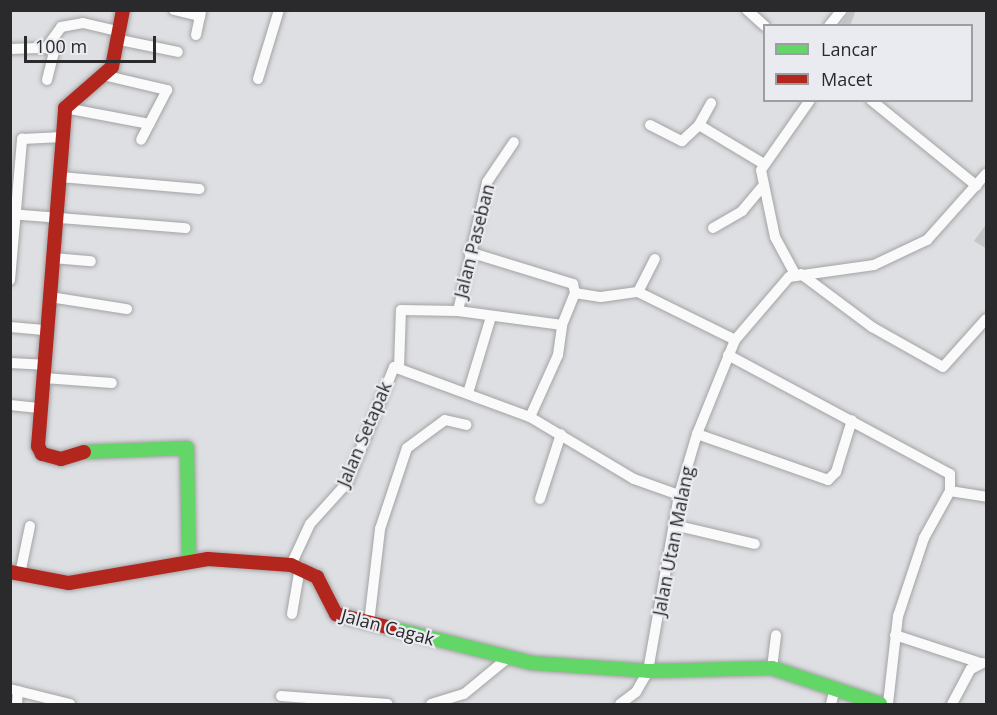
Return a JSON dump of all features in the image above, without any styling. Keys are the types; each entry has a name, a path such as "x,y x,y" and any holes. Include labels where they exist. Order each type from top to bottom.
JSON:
{"street":[{"path":"123,10 121,36 115,61 103,75 65,108 38,446 53,458 187,448 189,562"},
{"path":"174,10 200,13 196,35"},
{"path":"258,79 279,10"},
{"path":"747,10 763,24"},
{"path":"831,24 842,10"},
{"path":"46,48 61,27 83,23 178,52"},
{"path":"10,49 46,48 54,52 47,80"},
{"path":"103,75 167,90 141,140"},
{"path":"809,102 764,164 762,187 777,243 798,274 872,327 943,367 987,319"},
{"path":"873,102 977,186"},
{"path":"650,125 682,141 699,125 711,103"},
{"path":"65,108 150,124"},
{"path":"699,125 764,164"},
{"path":"10,280 13,214 22,139 63,137"},
{"name":"Jalan Paseban","path":"458,311 469,252 487,182 514,142"},
{"path":"798,274 864,267 910,250 944,227 987,174"},
{"path":"60,177 200,189"},
{"path":"713,228 742,211 762,187"},
{"path":"13,214 185,228"},
{"path":"469,252 573,284 575,293 562,325 558,355 530,417"},
{"path":"53,258 91,261"},
{"path":"638,292 655,259"},
{"name":"Jalan Utan Malang","path":"648,671 679,495 697,434 735,340 778,286 798,274"},
{"path":"575,293 601,297 638,292 735,340"},
{"path":"50,297 127,309"},
{"name":"Jalan Paseban","path":"399,366 401,310 458,311 562,325"},
{"path":"468,393 491,317"},
{"path":"10,327 47,330"},
{"path":"728,355 945,470 950,491 918,554 895,635 888,705"},
{"path":"10,363 112,383"},
{"name":"Jalan Setapak","path":"292,614 295,566 310,524 346,483 391,369 399,366 530,417 634,479 679,495"},
{"path":"12,405 41,408"},
{"path":"369,623 380,529 407,448 446,420 466,425"},
{"path":"697,434 828,480 836,472 852,420"},
{"path":"540,499 561,434"},
{"path":"950,491 987,497"},
{"path":"674,525 755,544"},
{"path":"30,526 15,573 79,582 189,562 236,558 295,566"},
{"name":"Jalan Cagak","path":"295,566 319,580 333,613 509,657 648,671 772,668 880,705"},
{"path":"772,668 776,635"},
{"path":"895,635 983,663 952,705"},
{"path":"431,705 464,694 509,657"},
{"path":"639,705 623,702 648,671"},
{"path":"831,705 835,688"},
{"path":"17,705 14,690 70,705"},
{"path":"281,696 388,705"}],"building":[{"path":"851,10 856,10 851,24 841,24"},
{"path":"987,223 987,249 974,241"}],"traffic: fast":[{"path":"84,452 187,448 189,562"},
{"path":"391,628 532,663 648,671 772,668 880,704"}],"traffic: jam":[{"path":"84,452 61,459 42,454 38,446 65,108 112,67 123,10"},
{"path":"10,572 69,583 208,559 291,565 317,577 336,614 391,628"}]}
